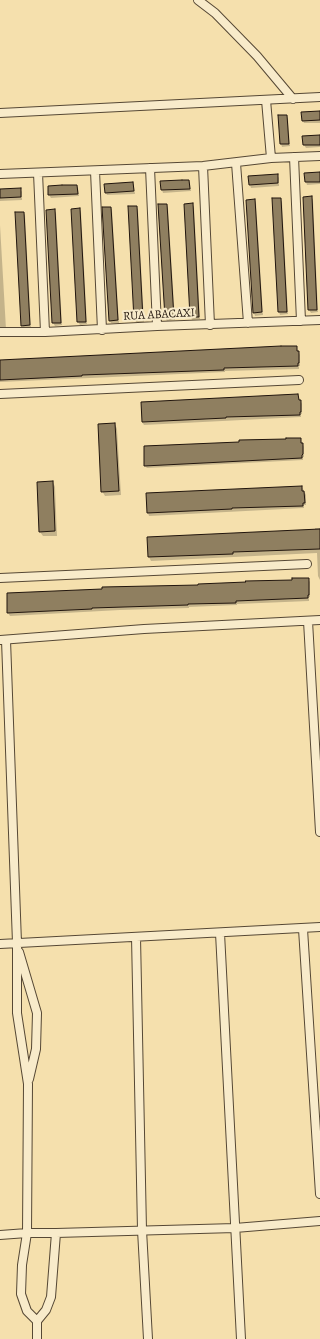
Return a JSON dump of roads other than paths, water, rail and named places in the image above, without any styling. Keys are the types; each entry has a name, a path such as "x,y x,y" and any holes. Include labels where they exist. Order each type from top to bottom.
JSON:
{"street":[{"path":"198,0 215,13 257,56 293,98"},
{"path":"0,113 320,97"},
{"path":"266,100 271,158"},
{"path":"0,174 203,166 271,158 320,156"},
{"path":"294,157 302,321"},
{"path":"236,163 248,323"},
{"path":"203,166 210,324"},
{"path":"150,168 157,326"},
{"path":"95,170 102,330"},
{"path":"38,173 45,332"},
{"name":"RUA ABACAXI","path":"0,332 102,330 157,326 320,320"},
{"path":"0,394 299,380"},
{"path":"0,578 307,564"},
{"path":"37,1321 27,1311 21,1294 22,1265 27,1233 28,1084 17,1013 17,943 3,640 320,620"},
{"path":"308,621 320,832"},
{"path":"0,944 320,927"},
{"path":"303,929 320,1194"},
{"path":"220,933 241,1339"},
{"path":"136,937 142,1230 148,1339"},
{"path":"17,943 37,1013 36,1049 28,1084"},
{"path":"0,1235 235,1228 320,1221"},
{"path":"37,1339 37,1321 46,1310 51,1297 56,1233"}]}
